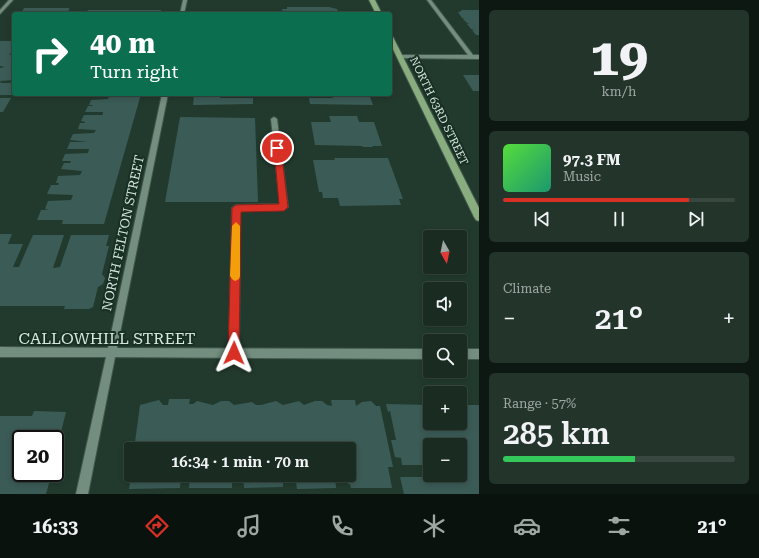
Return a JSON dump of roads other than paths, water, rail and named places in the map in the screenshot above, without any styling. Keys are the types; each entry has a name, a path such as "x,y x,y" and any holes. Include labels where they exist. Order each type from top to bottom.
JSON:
{"main road":[{"path":"372,0 378,12"},
{"name":"NORTH 63RD STREET","path":"392,41 479,217"}],"street":[{"path":"0,13 12,0"},
{"path":"182,12 185,0"},
{"path":"429,0 472,57"},
{"path":"400,57 479,57"},
{"name":"NORTH FELTON STREET","path":"82,494 166,96"},
{"path":"234,353 236,208 284,207 274,119"},
{"name":"CALLOWHILL STREET","path":"0,352 423,354"},
{"path":"467,354 479,354"}]}
